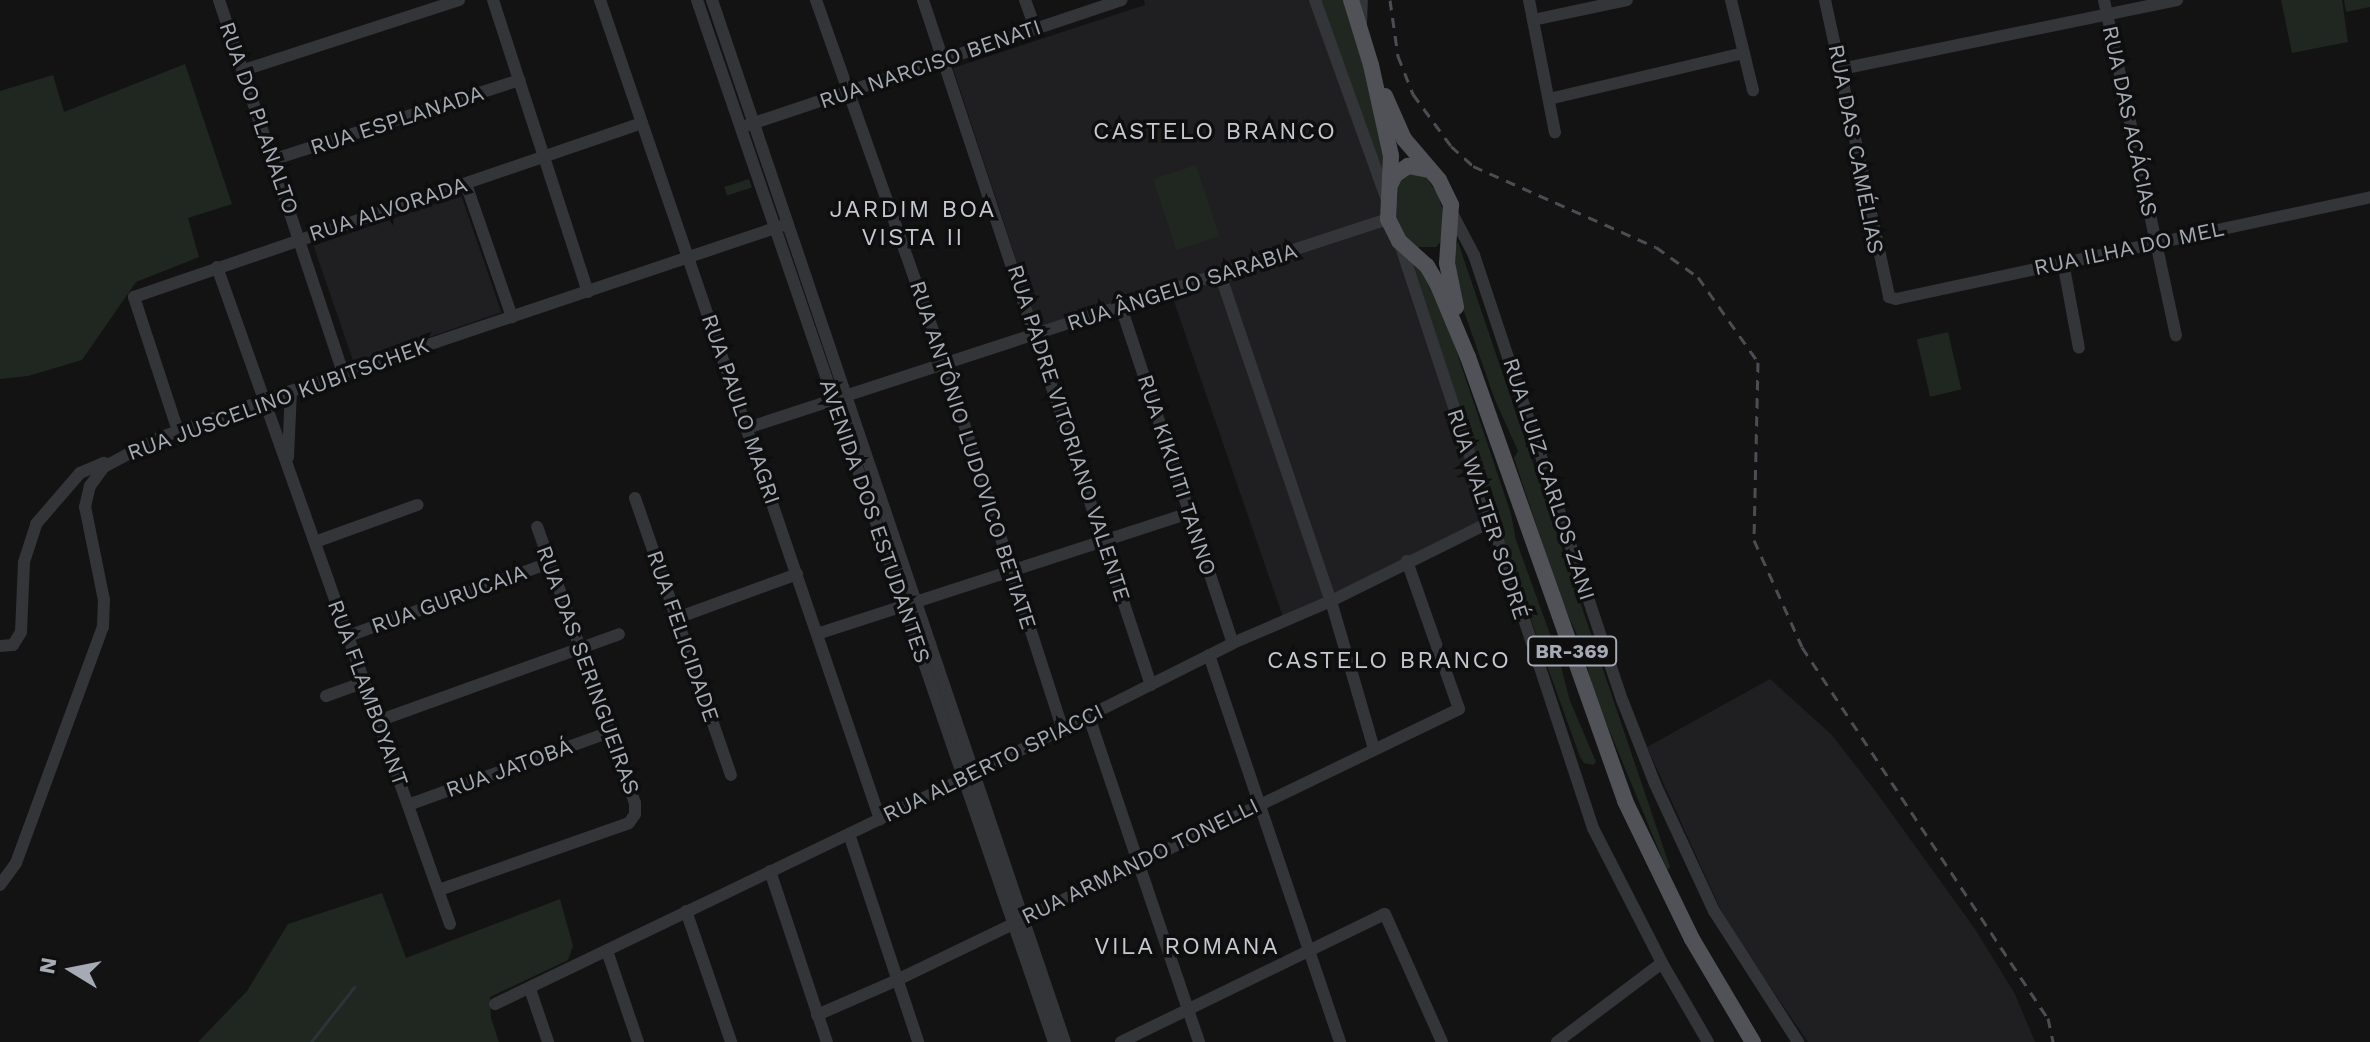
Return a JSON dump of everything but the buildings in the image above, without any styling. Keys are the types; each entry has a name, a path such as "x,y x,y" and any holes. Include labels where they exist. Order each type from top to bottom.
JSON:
{"main road":[{"path":"1351,0 1371,65 1391,156 1388,210"},
{"path":"1371,65 1404,139 1445,190 1453,215"},
{"path":"1391,183 1395,175 1408,166 1429,170"},
{"name":"BR-369","path":"1388,210 1406,247 1427,266 1437,283 1468,357 1625,801 1692,939 1753,1042"},
{"name":"BR-369","path":"1453,215 1449,244 1450,286 1468,357"},
{"path":"1406,247 1435,256 1449,244"}],"street":[{"name":"RUA DO PLANALTO","path":"219,0 275,159 343,373"},
{"path":"244,70 459,0"},
{"path":"493,0 588,292"},
{"name":"RUA PAULO MAGRI","path":"600,0 880,819"},
{"name":"AVENIDA DOS ESTUDANTES","path":"697,0 739,128 780,226 839,398 963,779 1065,1042"},
{"name":"AVENIDA DOS ESTUDANTES","path":"712,0 753,124 780,226"},
{"name":"RUA ANTÔNIO LUDOVICO BETIATE","path":"816,0 945,365 1063,730"},
{"name":"RUA PADRE VITORIANO VALENTE","path":"923,0 1151,685"},
{"path":"1025,0 1035,28"},
{"name":"RUA NARCISO BENATI","path":"739,128 1121,0"},
{"path":"1315,0 1388,210"},
{"path":"1361,32 1362,0"},
{"path":"1529,0 1555,132"},
{"path":"1533,20 1627,0"},
{"path":"1731,0 1753,90"},
{"name":"RUA DAS CAMÉLIAS","path":"1825,0 1889,297"},
{"path":"1841,69 2106,7 2177,0"},
{"name":"RUA DAS ACÁCIAS","path":"2106,7 2176,335"},
{"path":"1549,99 1744,53"},
{"name":"RUA ESPLANADA","path":"275,159 520,80"},
{"name":"RUA ALVORADA","path":"178,431 134,297 642,123"},
{"path":"466,184 512,317"},
{"name":"RUA ILHA DO MEL","path":"1889,297 1896,299 2370,197"},
{"name":"RUA ÂNGELO SARABIA","path":"747,428 1220,274 1388,210"},
{"name":"RUA LUIZ CARLOS ZANI","path":"1453,215 1474,255 1618,688 1655,784 1714,911 1798,1042"},
{"name":"RUA JUSCELINO KUBITSCHEK","path":"0,885 16,863 103,627 104,600 85,507 96,476 114,459 178,431 276,396 780,226"},
{"name":"RUA WALTER SODRÉ","path":"1406,247 1490,522 1593,828 1662,963 1708,1042"},
{"path":"2063,262 2079,348"},
{"name":"RUA FLAMBOYANT","path":"217,267 450,924"},
{"path":"1220,274 1331,601 1374,749"},
{"name":"RUA KIKUITI TANNO","path":"1121,307 1233,643"},
{"path":"288,461 291,391"},
{"path":"276,396 278,436"},
{"name":"AVENIDA DOS ESTUDANTES","path":"839,398 917,602 976,772 1054,1042"},
{"path":"0,646 13,645 21,632 24,562 36,524 80,473 114,459"},
{"name":"RUA FELICIDADE","path":"635,498 731,775"},
{"path":"315,542 417,505"},
{"path":"817,634 1190,513"},
{"name":"RUA ALBERTO SPIACCI","path":"495,1004 963,779 1233,643 1331,601 1490,522"},
{"name":"RUA DAS SERINGUEIRAS","path":"439,890 629,823 635,814 635,803 537,527"},
{"name":"RUA ARMANDO TONELLI","path":"817,1015 897,980 1459,709 1407,561"},
{"name":"RUA GURUCAIA","path":"348,636 549,563"},
{"path":"677,618 797,574"},
{"path":"378,721 619,634"},
{"path":"1209,655 1340,1042"},
{"path":"326,696 365,682"},
{"path":"1089,717 1199,1042"},
{"name":"RUA JATOBÁ","path":"408,805 610,732"},
{"path":"849,834 918,1042"},
{"path":"770,871 827,1042"},
{"path":"686,911 731,1042"},
{"path":"1121,1042 1308,948 1385,914 1442,1042"},
{"path":"607,951 638,1042"},
{"path":"1557,1042 1662,963"},
{"path":"530,989 548,1042"}],"shaded area":[{"path":"1144,0 1314,0 1490,521 1283,617 1169,287 1039,329 953,68 1145,5"},
{"path":"1317,0 1349,0 1388,153 1386,201"},
{"path":"2281,0 2342,0 2348,42 2292,53"},
{"path":"2344,0 2370,0 2370,7 2346,12"},
{"path":"185,64 232,204 188,218 199,257 136,282 82,360 28,376 0,379 0,91 53,75 64,112"},
{"path":"1196,165 1219,236 1176,250 1153,179"},
{"path":"1400,173 1425,175 1438,195 1444,214 1442,240 1436,247 1417,247 1405,237 1394,217 1396,180"},
{"path":"749,179 752,188 727,196 724,187"},
{"path":"461,195 501,312 354,363 313,246"},
{"path":"1458,242 1670,867 1667,870 1591,686 1586,656 1560,596 1514,458 1518,451 1495,400 1453,280 1454,248"},
{"path":"1409,262 1425,268 1452,338 1511,514 1516,540 1559,659 1570,701 1596,762 1593,765 1584,763 1580,757"},
{"path":"1948,332 1961,389 1930,397 1917,339"},
{"path":"1770,679 1831,734 1874,789 1975,929 2015,994 2035,1042 1808,1042 1727,924 1647,747"},
{"path":"382,893 406,958 560,899 573,946 568,960 490,997 491,1018 499,1042 198,1042 247,991 288,924"}],"waterway":[{"path":"311,1042 354,987"}],"railway":[{"path":"1390,0 1398,56 1413,94 1451,146 1473,166 1656,247 1698,277 1758,362 1754,540 1802,647 2048,1018 2053,1042"}],"district":[{"name":"CASTELO BRANCO","path":"1215,132"},
{"name":"JARDIM BOA VISTA II","path":"913,224"},
{"name":"CASTELO BRANCO","path":"1389,661"},
{"name":"VILA ROMANA","path":"1187,947"}]}
